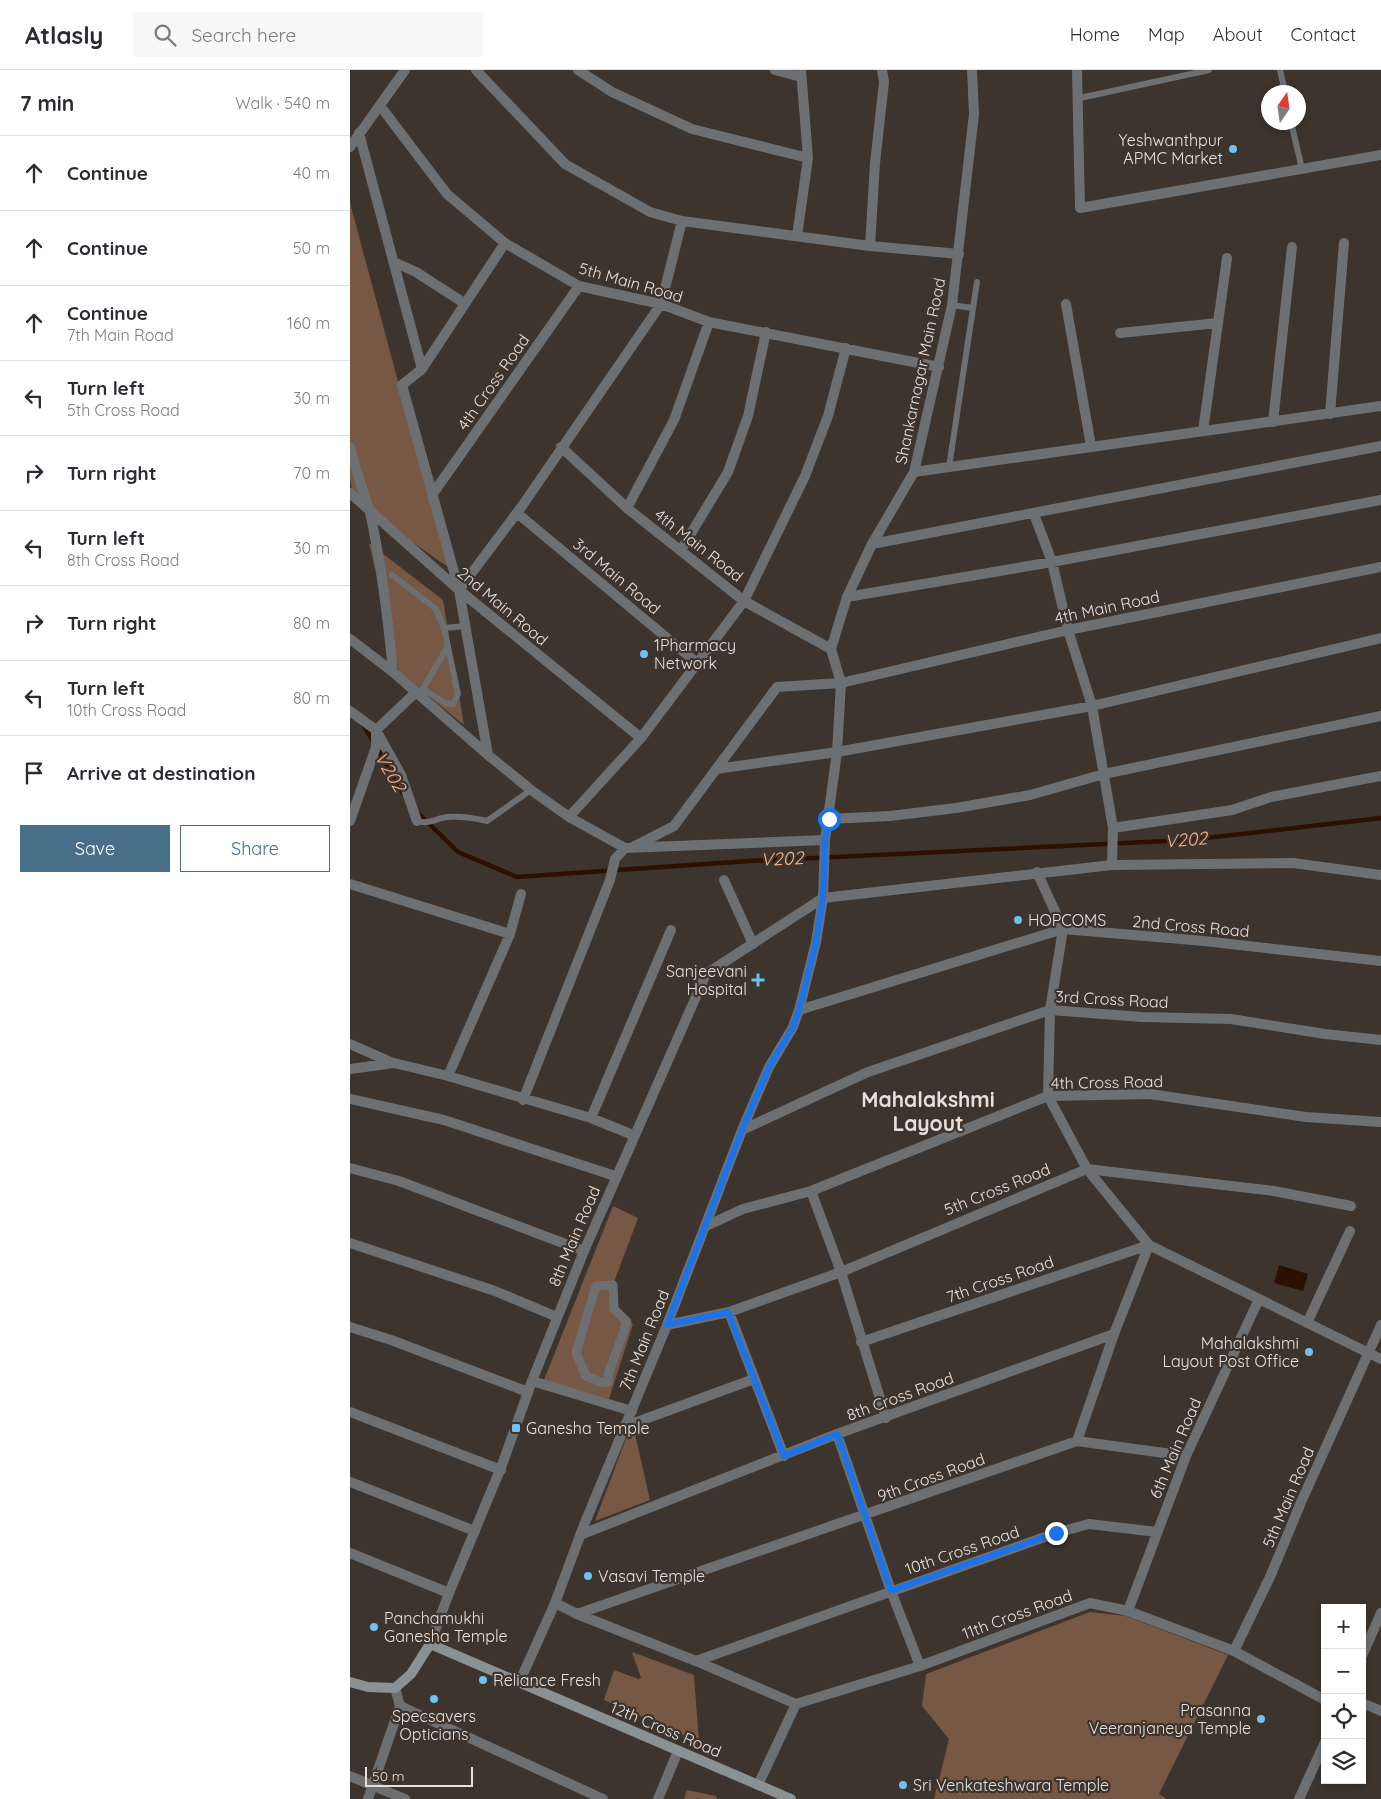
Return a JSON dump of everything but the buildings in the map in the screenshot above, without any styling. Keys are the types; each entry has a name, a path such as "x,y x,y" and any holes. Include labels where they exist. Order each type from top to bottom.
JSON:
{"main road":[{"name":"12th Cross Road","path":"430,1644 791,1799"},
{"path":"350,1682 368,1687 395,1688 412,1674 430,1644"}],"street":[{"path":"350,147 405,70"},
{"path":"476,70 565,164 650,212 682,221 870,246 959,254"},
{"path":"578,70 612,92 692,129 808,158"},
{"path":"775,70 801,74 808,158 798,236"},
{"path":"870,246 874,163 884,82 882,70"},
{"name":"Shankarnagar Main Road","path":"831,649 847,597 872,544 914,472 952,305 974,114 972,70"},
{"path":"1078,70 1080,98 1080,208 1381,155"},
{"name":"5th Main Road","path":"381,106 448,194 505,243 579,286 661,304 709,322 939,367"},
{"path":"359,133 396,263 422,369"},
{"path":"459,590 518,513 561,447 661,304 682,221"},
{"path":"488,755 459,590 402,385 422,369 505,243"},
{"path":"1330,414 1344,243"},
{"path":"1273,422 1292,247"},
{"path":"1203,431 1227,258"},
{"path":"396,263 416,272 464,303"},
{"name":"4th Cross Road","path":"432,495 579,286"},
{"path":"1066,304 1091,446"},
{"path":"627,508 674,420 709,322"},
{"path":"1120,333 1218,323"},
{"path":"681,550 728,472 748,416 766,332"},
{"path":"569,817 641,738 744,601 805,476 828,416 846,348"},
{"path":"914,472 1381,406"},
{"path":"872,544 1381,446"},
{"path":"350,447 356,474 369,511 385,590 393,672"},
{"name":"4th Main Road","path":"561,447 627,508 744,601 831,649"},
{"name":"2nd Main Road","path":"350,493 459,590 641,738"},
{"path":"847,597 1052,562 1381,500"},
{"name":"3rd Main Road","path":"518,513 697,663"},
{"path":"1034,514 1052,562 1068,630 1092,706 1113,828 1112,865"},
{"name":"4th Main Road","path":"629,848 674,826 777,687 841,683 1068,630 1381,567"},
{"path":"716,768 837,752 1092,706 1381,638"},
{"path":"350,639 393,672 488,755 532,790 569,817 629,848 825,840"},
{"path":"831,649 841,683 837,752 825,840 823,898 1037,872 1112,865 1293,863 1381,875"},
{"path":"350,821 376,747 376,730 416,692"},
{"path":"350,711 376,730 401,775 417,821"},
{"path":"829,819 890,816 965,807 1030,795 1104,774 1381,716"},
{"path":"1113,828 1232,810 1271,797 1381,776"},
{"path":"523,1100 610,880 615,859 629,848"},
{"path":"1037,872 1063,929 1050,1010 1048,1096 1087,1169 1149,1245 1381,1359"},
{"path":"724,880 753,944"},
{"path":"350,884 510,934"},
{"path":"448,1076 510,934 521,894"},
{"name":"8th Main Road","path":"430,1644 449,1593 501,1470 532,1380 584,1251 633,1135 706,974 823,898"},
{"name":"7th Main Road","path":"519,1683 555,1603 580,1535 667,1325 742,1130 769,1067 793,1027 816,942 823,898"},
{"name":"2nd Cross Road","path":"799,1010 1063,929 1204,941 1381,961"},
{"path":"591,1118 671,930"},
{"name":"3rd Cross Road","path":"742,1130 868,1072 1050,1010 1142,1017 1231,1019 1325,1034 1381,1040"},
{"path":"350,1044 394,1063 448,1076 523,1100 591,1118 633,1135"},
{"path":"350,1069 394,1063"},
{"name":"4th Cross Road","path":"706,1226 743,1209 811,1190 1048,1096 1150,1094 1306,1117 1381,1122"},
{"path":"350,1099 444,1120 615,1176"},
{"path":"350,1168 399,1181 584,1251"},
{"name":"5th Cross Road","path":"667,1325 728,1312 841,1272 1087,1169 1274,1191 1351,1206"},
{"path":"811,1190 841,1272 861,1342 886,1418"},
{"path":"1307,1323 1350,1231"},
{"path":"350,1243 495,1291 557,1317"},
{"path":"1076,1441 1114,1334 1149,1245"},
{"name":"7th Cross Road","path":"861,1342 1149,1245"},
{"path":"613,1284 614,1309 627,1322 609,1372 608,1382 600,1382 586,1376 576,1353 596,1286 613,1284"},
{"name":"6th Main Road","path":"1128,1611 1186,1456 1259,1299"},
{"path":"728,1312 784,1456"},
{"name":"5th Main Road","path":"1234,1652 1270,1577 1302,1500 1381,1325"},
{"path":"350,1327 391,1340 528,1392"},
{"name":"8th Cross Road","path":"580,1535 837,1434 886,1418 1114,1334"},
{"path":"626,1426 754,1379"},
{"path":"532,1380 632,1411"},
{"path":"350,1412 501,1470"},
{"path":"837,1434 891,1591 920,1666"},
{"name":"9th Cross Road","path":"577,1614 866,1516 1076,1441 1186,1456"},
{"path":"350,1482 475,1531"},
{"name":"10th Cross Road","path":"696,1661 1056,1533 1089,1524 1158,1532"},
{"path":"350,1553 449,1593"},
{"path":"555,1603 577,1614 696,1661 796,1704 758,1785"},
{"name":"11th Cross Road","path":"796,1704 920,1666 1090,1603 1128,1611 1234,1652 1321,1698"},
{"path":"1365,1649 1381,1613"},
{"path":"368,1799 400,1706 395,1688"},
{"path":"1366,1705 1381,1711"},
{"path":"400,1706 603,1799"},
{"path":"658,1799 678,1751"},
{"path":"1299,1799 1321,1751"},
{"path":"350,1776 405,1799"}],"lane":[{"path":"1080,98 1209,70"},
{"path":"1280,70 1283,85"},
{"path":"1293,130 1302,170"},
{"path":"949,467 977,282"},
{"path":"952,305 973,308"},
{"path":"392,574 436,609 444,628 448,646 458,694 453,704 445,703 423,689 448,646"},
{"path":"444,628 466,626"},
{"path":"417,821 426,824 446,817 468,817 487,821 532,790"}],"shaded area":[{"path":"350,203 448,567 355,502 350,480"},
{"path":"369,543 443,600 464,725 399,672"},
{"path":"613,1206 638,1218 613,1285 614,1309 627,1322 633,1324 609,1399 544,1380"},
{"path":"1279,1265 1308,1274 1303,1291 1274,1283"},
{"path":"635,1434 650,1500 595,1521 627,1436"},
{"path":"1090,1612 1126,1616 1228,1655 1159,1794 1167,1799 934,1799 949,1739 922,1706 926,1674"},
{"path":"632,1652 694,1675 699,1742 604,1700 614,1670 638,1679 641,1678"},
{"path":"687,1790 716,1796 717,1799 684,1799"}],"waterway":[{"name":"V202","path":"363,724 403,793"},
{"name":"V202","path":"416,811 458,852 517,877 749,861 1188,840 1381,818"}],"place":[{"name":"Yeshwanthpur APMC Market","path":"1233,149"},
{"name":"1Pharmacy Network","path":"644,654"},
{"name":"HOPCOMS","path":"1018,920"},
{"name":"Sanjeevani Hospital","path":"758,980"},
{"name":"Mahalakshmi Layout Post Office","path":"1309,1352"},
{"name":"Ganesha Temple","path":"516,1428"},
{"name":"Vasavi Temple","path":"588,1576"},
{"name":"Panchamukhi Ganesha Temple","path":"374,1627"},
{"name":"Reliance Fresh","path":"483,1680"},
{"name":"Specsavers Opticians","path":"434,1699"},
{"name":"Prasanna Veeranjaneya Temple","path":"1261,1719"},
{"name":"Sri Venkateshwara Temple","path":"903,1785"}],"district":[{"name":"Mahalakshmi Layout","path":"928,1112"}],"route":[{"path":"829,819 825,840 823,898 816,942 799,1010 793,1027 769,1067 742,1130 667,1325 728,1312 784,1456 837,1434 891,1591 1056,1533"}]}
